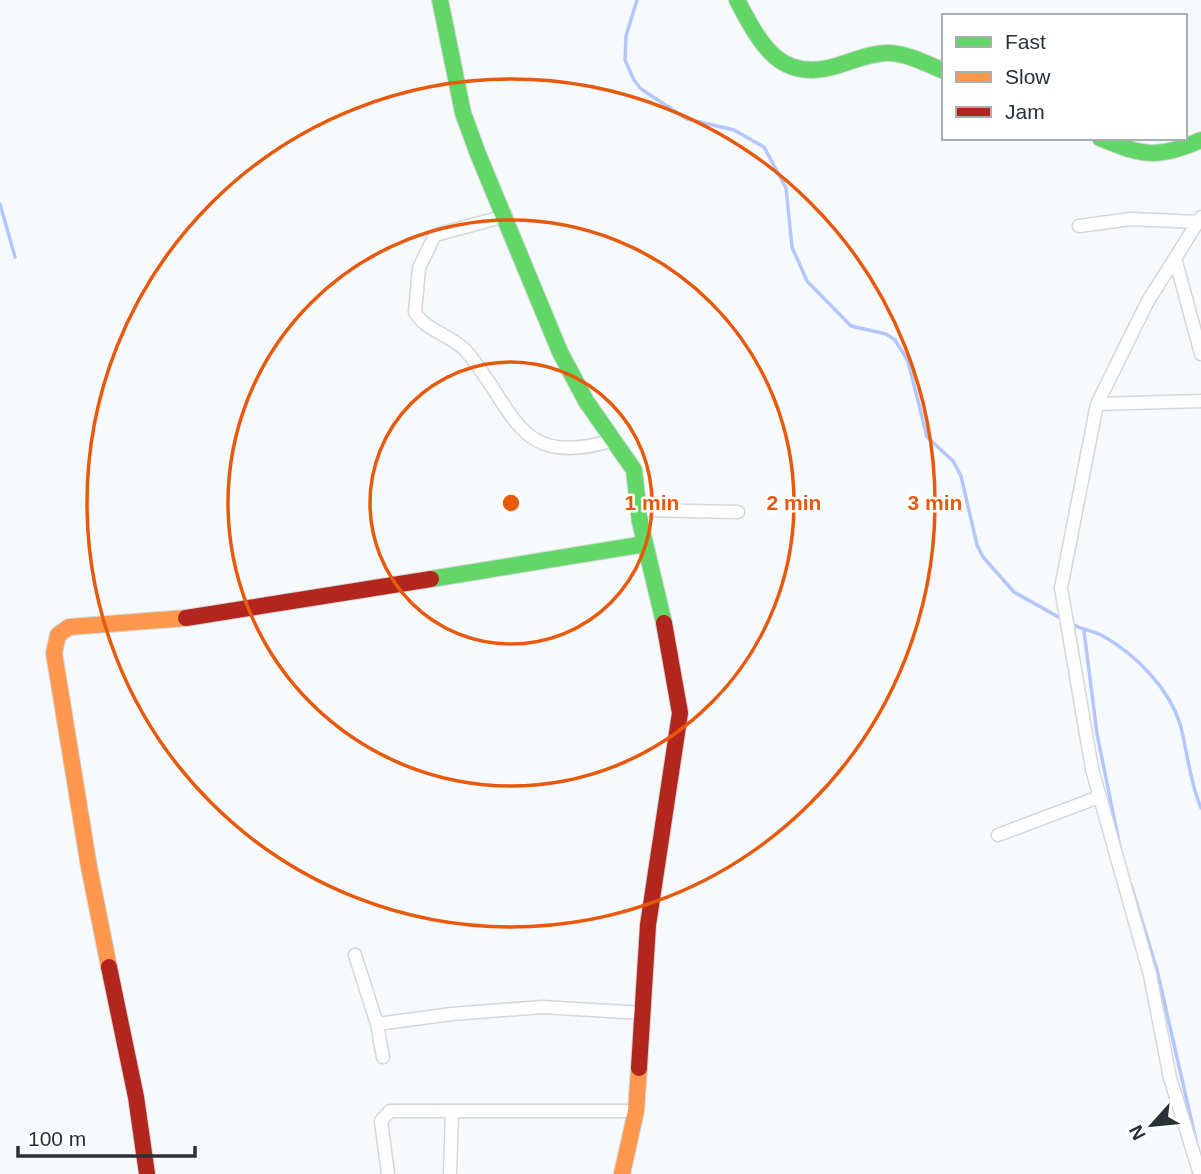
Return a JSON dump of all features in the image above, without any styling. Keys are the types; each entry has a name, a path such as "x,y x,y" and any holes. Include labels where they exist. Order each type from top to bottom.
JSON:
{"street":[{"path":"440,0 463,113 560,352 586,401 634,470 638,510 662,609 680,713 648,925 636,1111 622,1174"},
{"path":"737,0 771,56 797,71 828,68 890,53 942,70"},
{"path":"1104,140 1130,152 1155,157 1170,154 1201,140"},
{"path":"506,216 435,235 419,268 413,303 415,312 421,320 466,351 515,421 540,442 575,450 614,440"},
{"path":"1079,226 1131,219 1200,219"},
{"path":"1200,219 1148,301 1097,404 1069,540 1062,595 1067,636 1099,797 1150,975 1170,1078 1200,1174"},
{"path":"1175,258 1201,354"},
{"path":"1097,404 1201,401"},
{"path":"638,510 738,512"},
{"path":"147,1174 136,1097 71,763 54,653 58,635 69,627 163,622 645,544"},
{"path":"998,835 1099,797"},
{"path":"355,955 377,1024 383,1057"},
{"path":"377,1024 452,1014 542,1007 642,1013"},
{"path":"388,1174 382,1116 400,1111 636,1111"},
{"path":"450,1174 452,1111"}],"waterway":[{"path":"637,0 626,36 625,60 634,80 641,89 687,119 734,130 764,147 786,188 792,247 807,281 851,326 886,334 895,340 908,361 927,437 953,461 961,476 977,545 983,557 1014,592 1062,619"},
{"path":"0,204 15,257"},
{"path":"1072,624 1115,643 1139,662 1159,685 1180,724 1201,808"},
{"path":"1084,631 1097,734 1120,847"},
{"path":"1131,885 1157,970 1197,1145"}],"traffic: fast":[{"path":"440,0 463,113 478,154 560,352 586,401 634,470 640,522 664,623"},
{"path":"737,0 763,44 774,56 800,69 816,70 881,53 895,53 942,70"},
{"path":"1105,140 1127,149 1150,153 1173,150 1201,140"},
{"path":"431,579 645,544"}],"traffic: slow":[{"path":"109,967 89,867 54,653 58,635 69,627 186,618"},
{"path":"622,1174 636,1111 639,1068"}],"traffic: jam":[{"path":"186,618 431,579"},
{"path":"639,1068 648,925 680,713 664,623"},
{"path":"109,967 136,1097 147,1174"}]}
